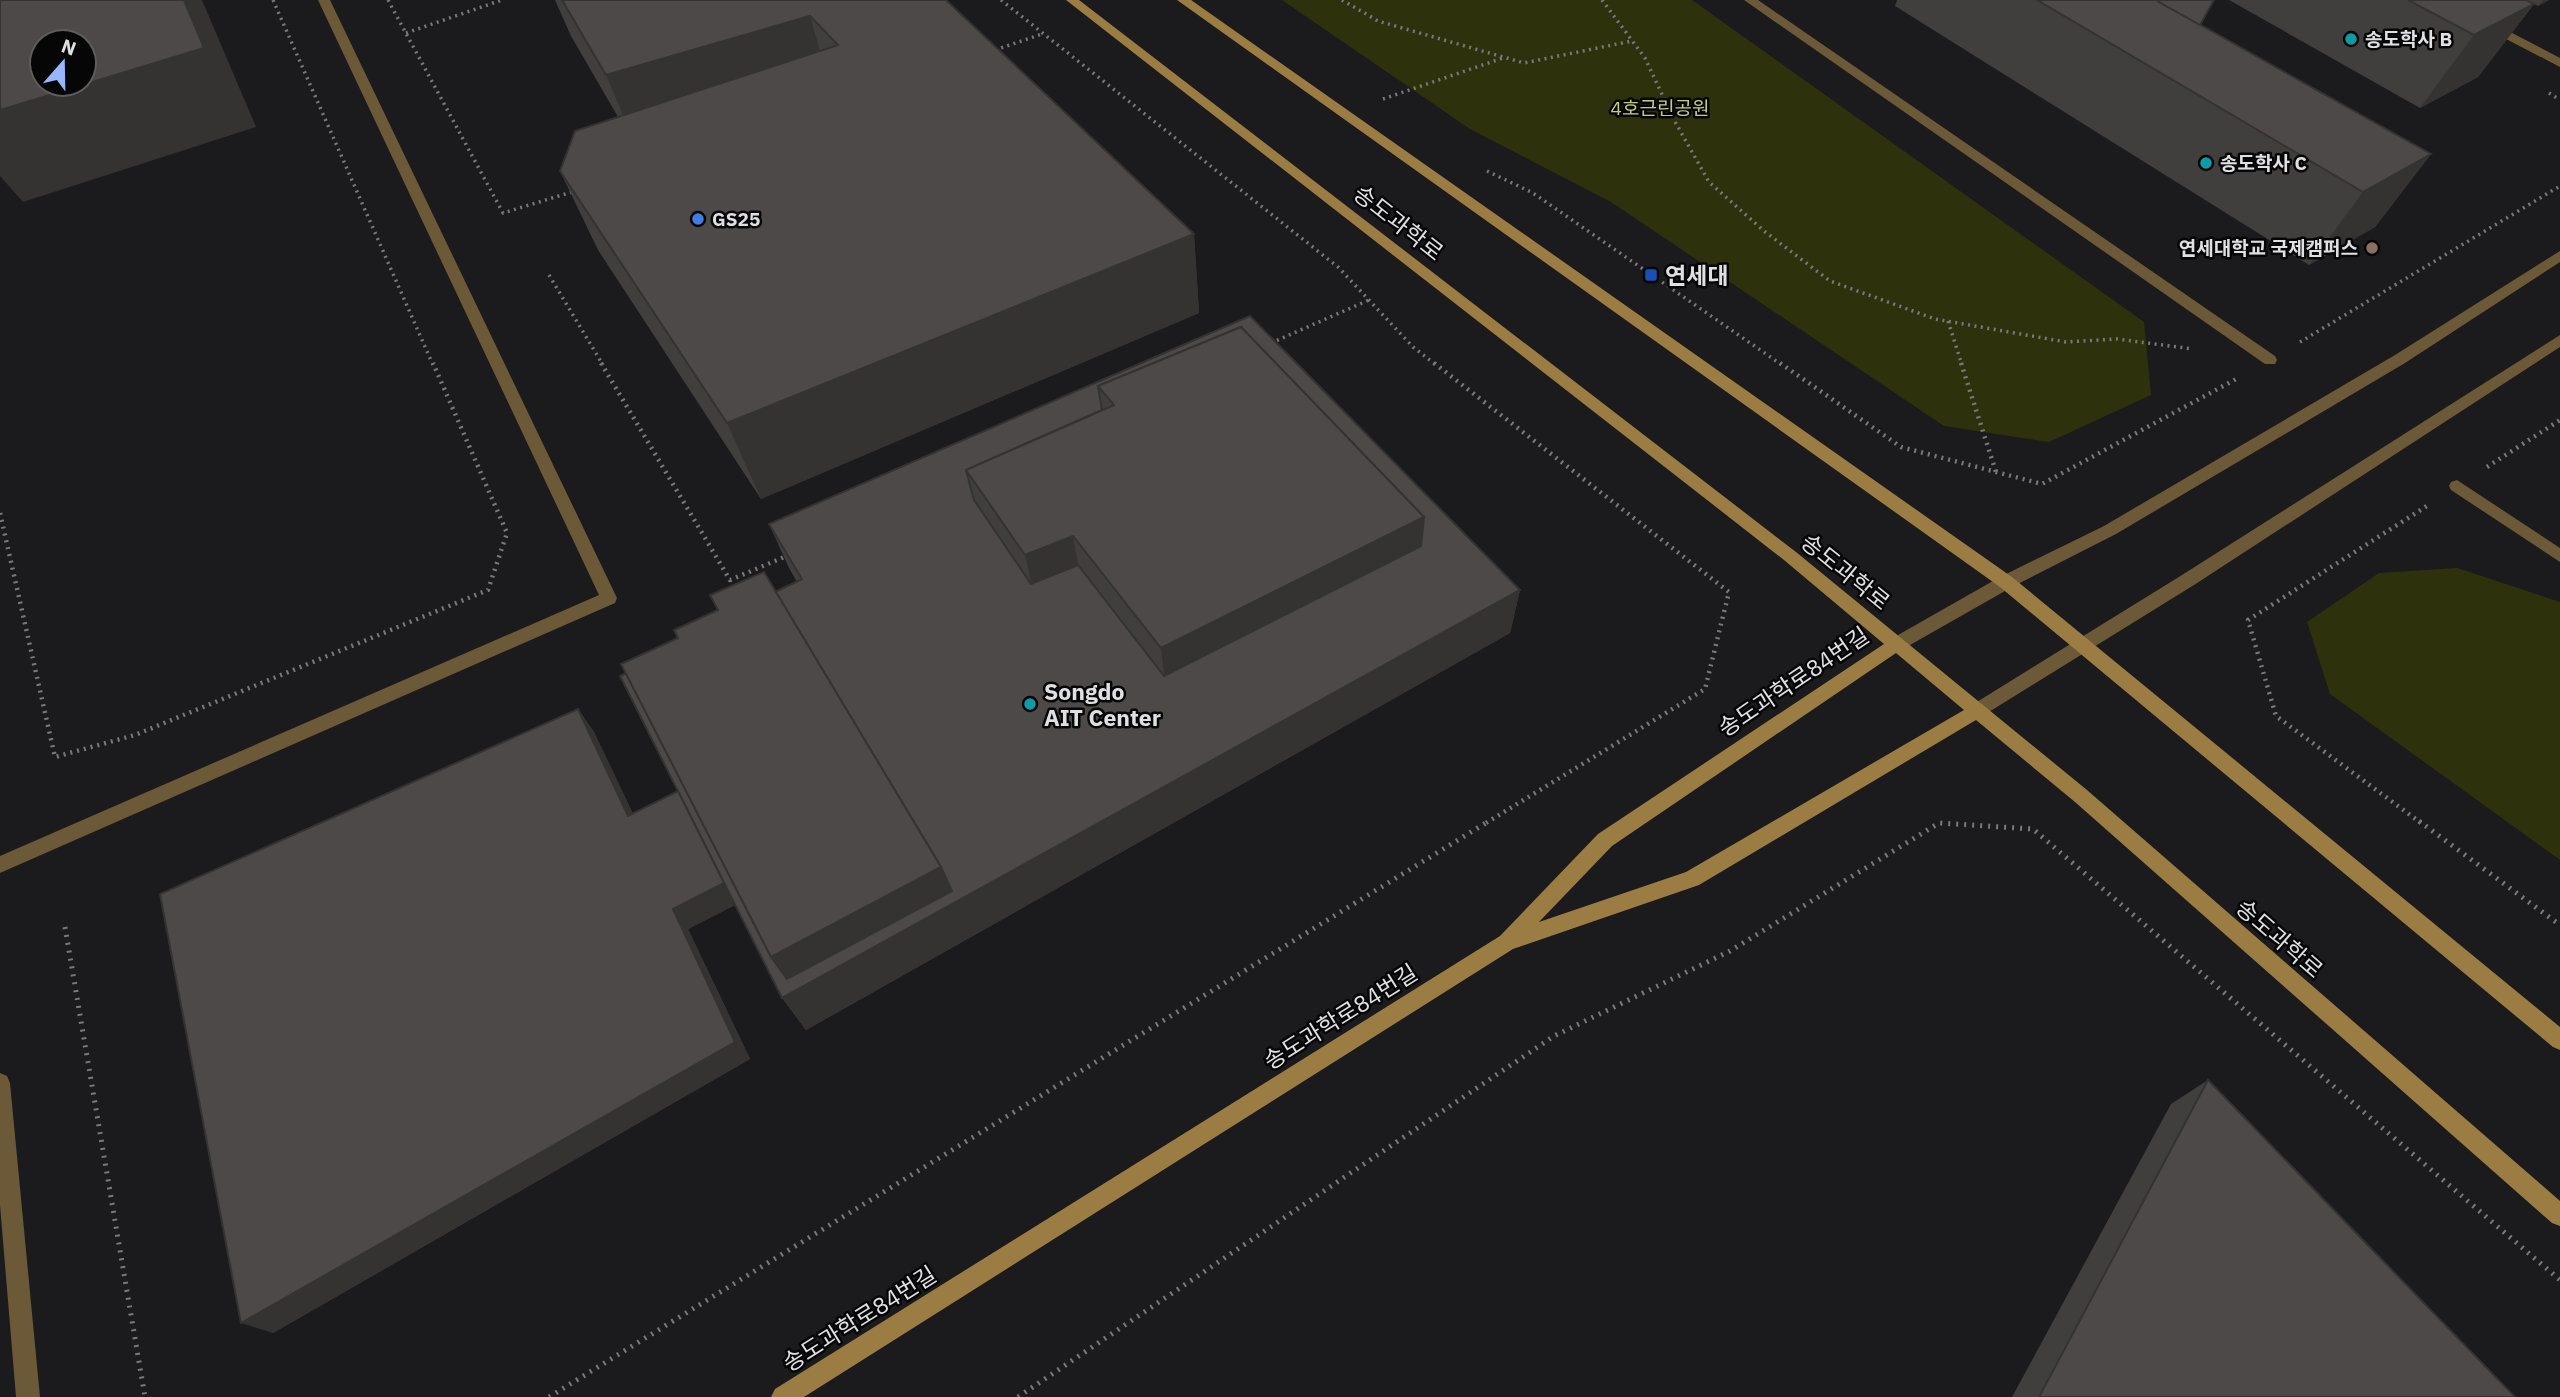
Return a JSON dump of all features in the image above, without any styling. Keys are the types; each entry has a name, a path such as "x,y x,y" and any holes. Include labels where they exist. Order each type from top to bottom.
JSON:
{"main road":[{"name":"송도과학로","path":"1072,0 1790,555 2092,805 2560,1215"},
{"path":"1184,0 2006,582 2560,1040"},
{"name":"송도과학로84번길","path":"783,1397 1507,943 1605,840 1897,644"},
{"path":"1507,943 1692,879 1978,710"}],"street":[{"path":"0,864 609,598 324,0"},
{"path":"1750,0 2270,360"},
{"path":"2477,19 2560,63"},
{"path":"1897,644 2006,582 2086,544 2389,366 2560,256"},
{"path":"1978,710 2560,340"},
{"path":"2457,486 2560,556"},
{"path":"0,1083 28,1397"}],"path":[{"path":"0,513 55,757 135,735 488,590 507,533 273,0"},
{"path":"388,0 503,213 583,188"},
{"path":"406,33 502,0"},
{"path":"550,1397 1704,689 1729,592 1413,348 1338,267 1001,0"},
{"path":"1342,0 1378,21 1524,63 1632,41"},
{"path":"1602,0 1645,58 1674,120 1709,182 1764,231 1830,281 1935,319 2066,342 2117,339 2194,349"},
{"path":"995,50 1043,33"},
{"path":"1376,102 1504,57"},
{"path":"1477,166 1533,193 1901,447 2042,484 2270,360 2560,186"},
{"path":"549,275 730,580 794,552"},
{"path":"1267,345 1369,300"},
{"path":"1948,321 1996,472"},
{"path":"2560,421 2248,621 2276,716 2560,925"},
{"path":"1018,1397 1555,1036 1730,951 1940,822 2033,828 2560,1280"},
{"path":"65,927 145,1397"}],"green space":[{"name":"4호근린공원","path":"1282,0 1692,0 2144,322 2151,395 2049,442 1944,426 1611,202 1470,129"},
{"path":"2457,568 2560,602 2560,860 2330,694 2307,622 2379,573"}],"building":[{"path":"0,0 184,0 204,48 98,80 98,28 28,28 28,98 39,98 0,110"},
{"path":"562,0 946,0 1194,234 727,423 560,171 575,131 838,45 810,16 606,75"},
{"path":"2037,0 2156,0 2431,154 2363,192"},
{"path":"2214,0 2200,25 2159,2"},
{"path":"2408,0 2526,0 2534,4 2474,35"},
{"path":"1250,316 1520,590 782,998 620,676 626,673 771,957 787,979 952,891 941,867 775,592 802,579 769,524","holes":["1241,327 1424,517 1421,546 1164,676 1078,565 1031,584 974,500 966,470 1102,410 1098,386"]},
{"path":"1241,327 1424,517 1161,648 1073,536 1025,555 966,470 1114,405 1098,386"},
{"path":"764,572 941,867 771,957 621,664 678,638 674,630 718,610 710,595"},
{"path":"578,709 628,816 678,791 724,883 673,909 735,1042 241,1323 160,894"},
{"path":"2208,1080 2515,1397 2039,1397"}],"place":[{"name":"송도학사 B","path":"2351,39"},
{"name":"송도학사 C","path":"2206,163"},
{"name":"GS25","path":"698,219"},
{"name":"연세대학교 국제캠퍼스","path":"2372,248"},
{"name":"연세대","path":"1651,275"},
{"name":"Songdo AIT Center","path":"1030,704"}]}
